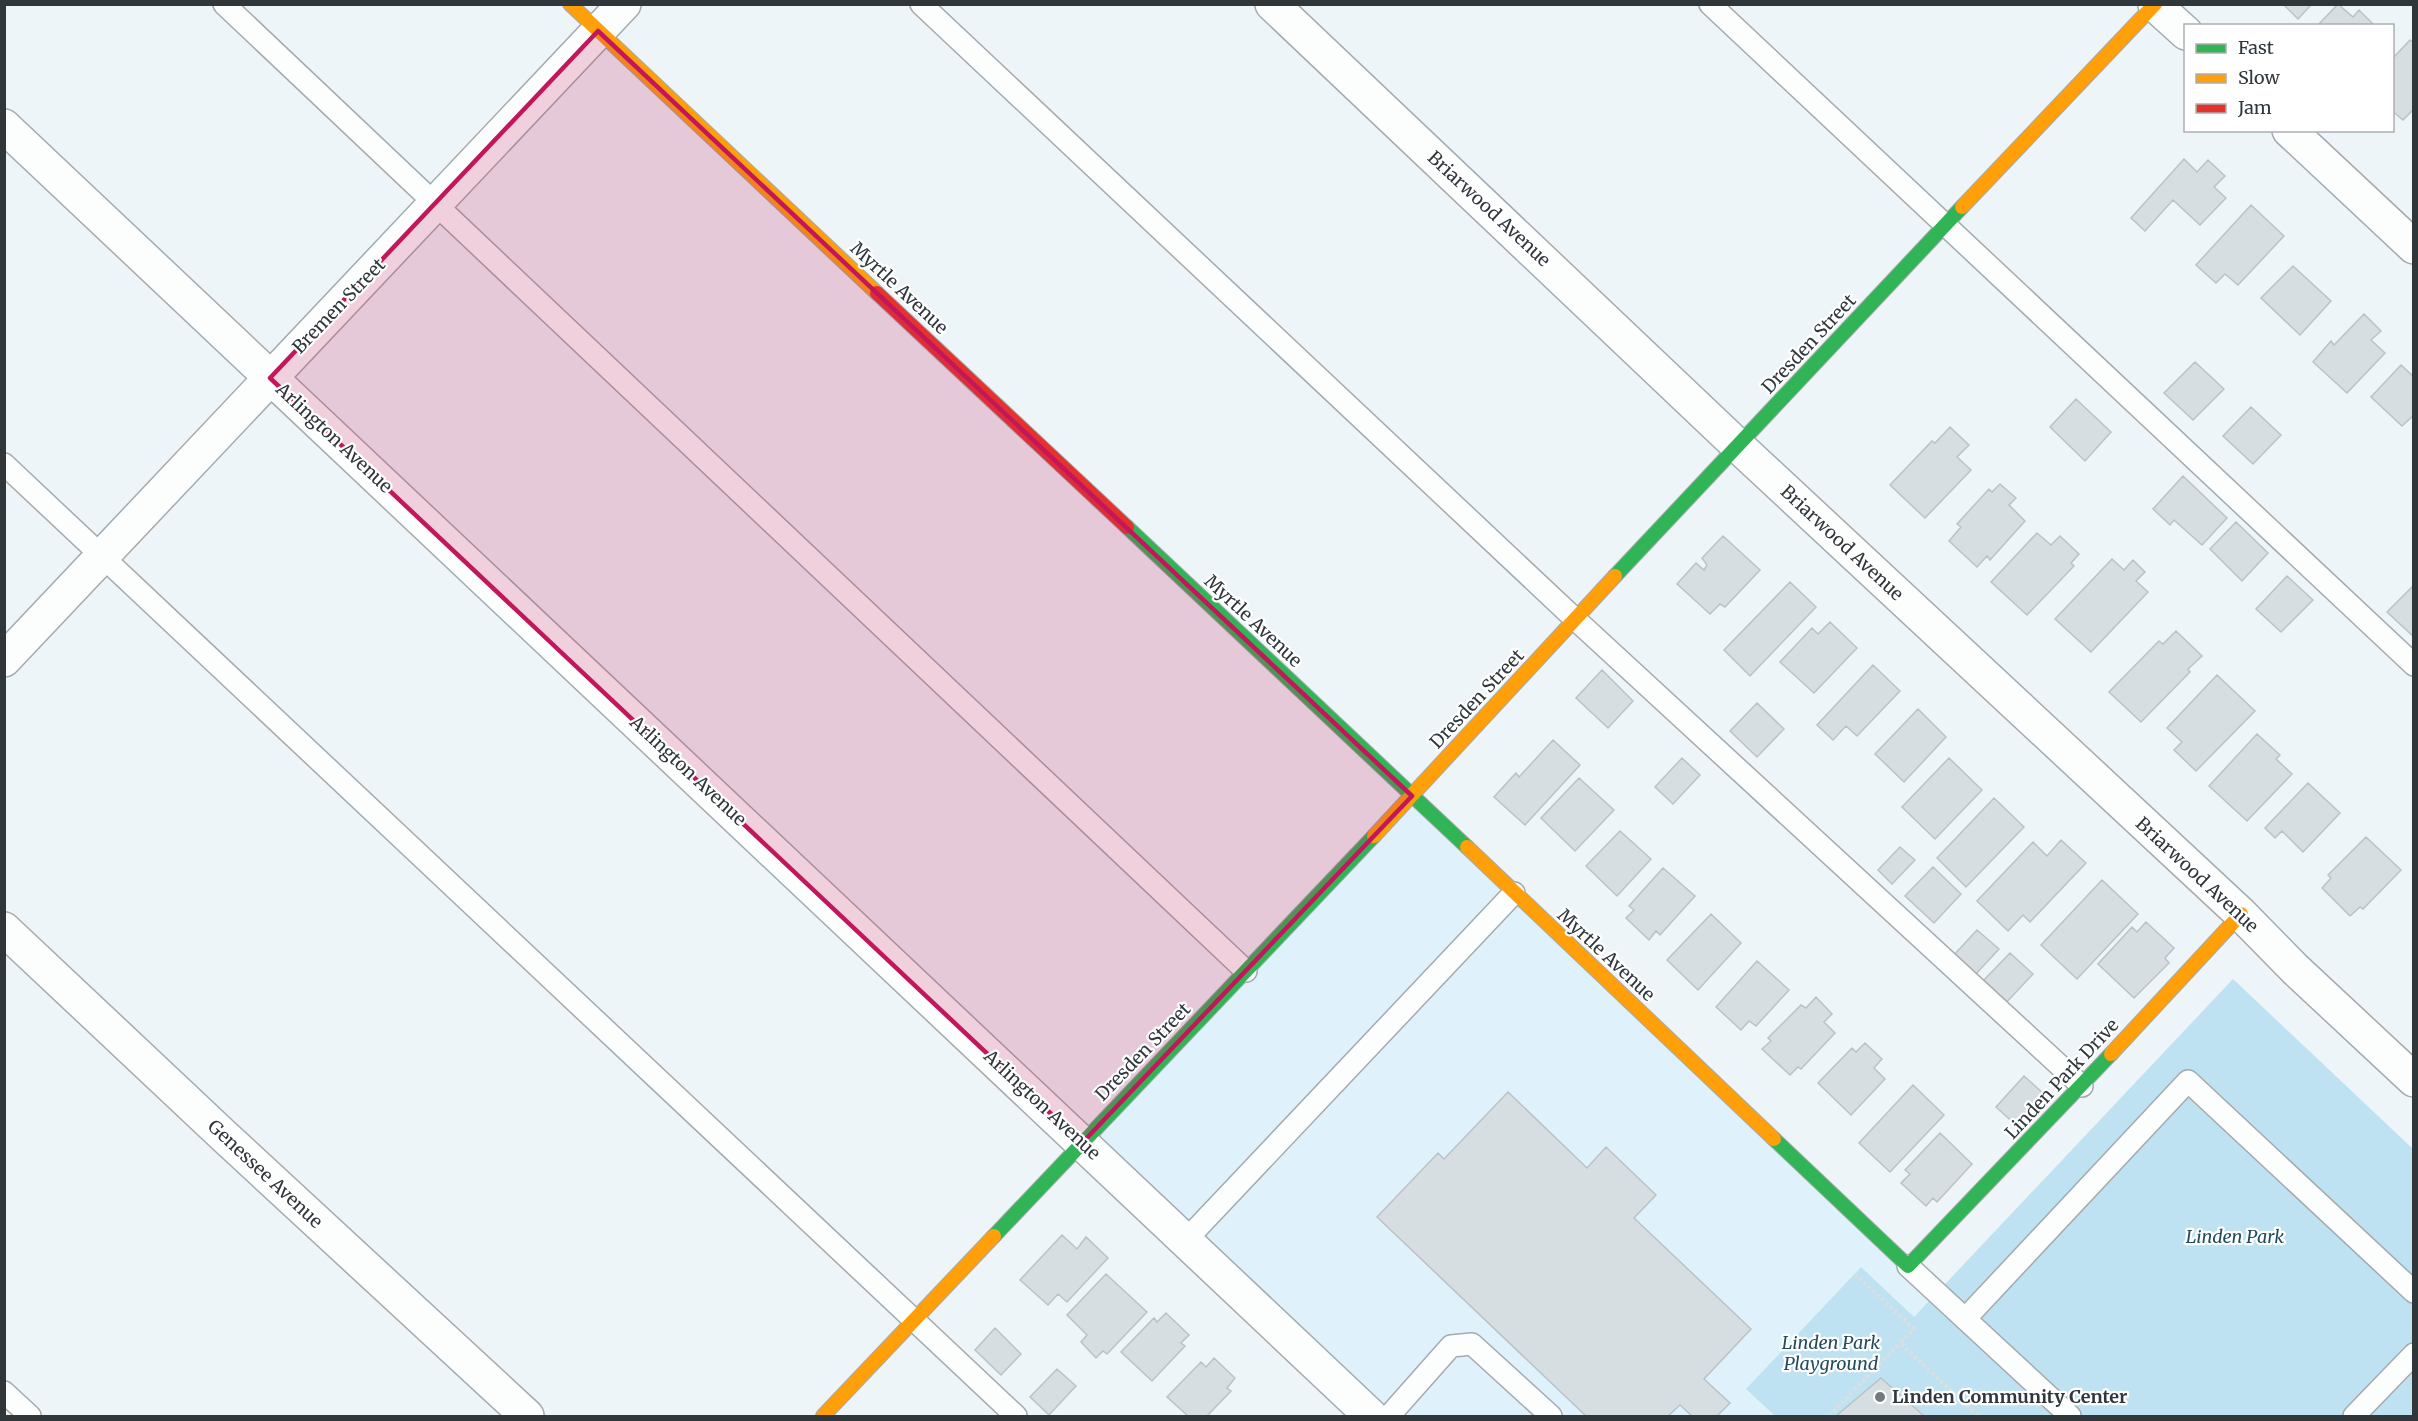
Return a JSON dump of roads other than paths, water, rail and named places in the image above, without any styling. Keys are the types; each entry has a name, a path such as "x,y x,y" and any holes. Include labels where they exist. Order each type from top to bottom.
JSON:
{"street":[{"name":"Myrtle Avenue","path":"570,4 1412,795 1908,1266"},
{"name":"Bremen Street","path":"4,660 624,4"},
{"name":"Briarwood Avenue","path":"1272,4 1737,445 2241,914 2295,969 2414,1080"},
{"name":"Dresden Street","path":"823,1416 1246,971 1737,445 2155,4"},
{"path":"2155,4 2184,31"},
{"name":"Arlington Avenue","path":"4,126 1371,1416"},
{"path":"2291,132 2414,247"},
{"name":"Linden Park Drive","path":"1908,1266 2082,1086 2241,914"},
{"name":"Genessee Avenue","path":"4,929 527,1416"}],"lane":[{"path":"224,4 1246,971"},
{"path":"921,4 1575,619 2082,1086"},
{"path":"1710,4 2414,665"},
{"path":"4,464 1016,1416"},
{"path":"1185,1241 1514,893"},
{"path":"1965,1319 2188,1081 2414,1292"},
{"path":"1908,1266 2070,1416"},
{"path":"1389,1416 1451,1346 1472,1344 1551,1416"},
{"path":"2354,1416 2414,1354"},
{"path":"4,1392 30,1416"}],"place":[{"name":"Linden Community Center","path":"1880,1397"}],"park label":[{"name":"Linden Park","path":"2235,1237"},
{"name":"Linden Park Playground","path":"1831,1353"}]}
